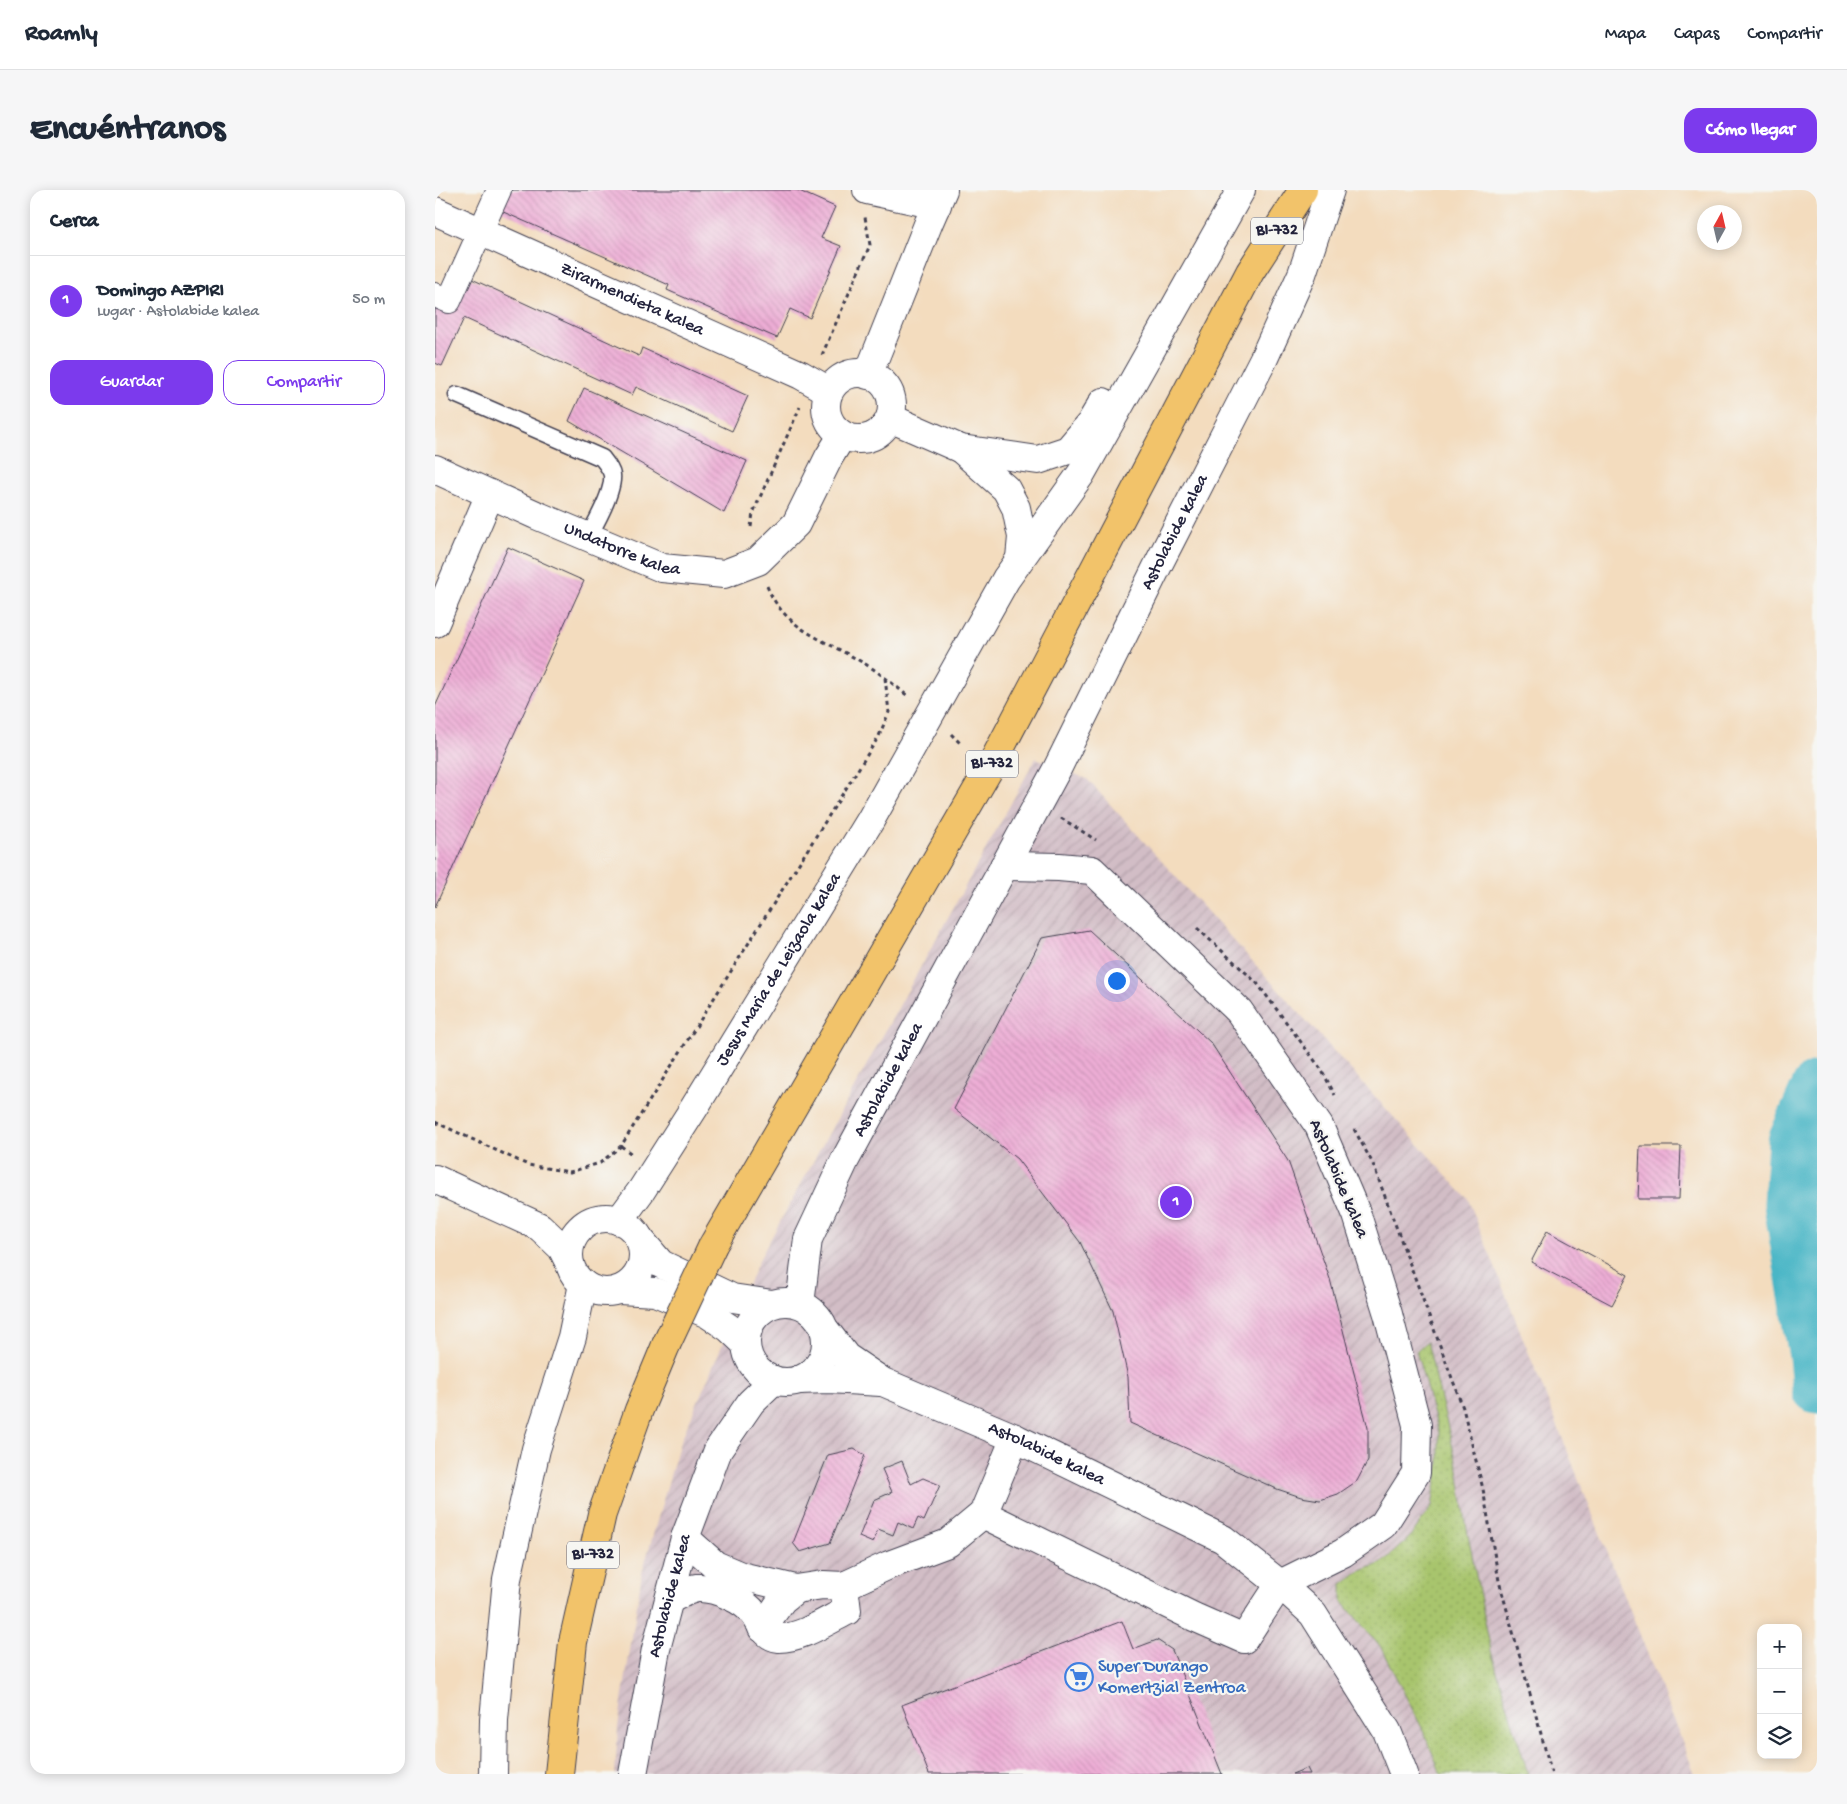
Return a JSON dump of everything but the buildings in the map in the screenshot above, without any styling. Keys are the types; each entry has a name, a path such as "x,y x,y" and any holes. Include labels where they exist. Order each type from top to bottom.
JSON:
{"main road":[{"name":"BI-732","path":"1250,272 1280,190"},
{"name":"BI-732","path":"559,1774 573,1642 602,1514 639,1410 666,1345 713,1245 992,764 1250,272 1303,190"}],"street":[{"path":"435,295 449,301 499,190"},
{"name":"Jesus Maria de Leizaola kalea","path":"629,1229 641,1191 871,821 929,713 1005,579 1081,474 1241,190"},
{"name":"Astolabide kalea","path":"800,1304 808,1239 845,1160 1057,769 1159,563 1264,358 1302,274 1329,190"},
{"path":"868,375 940,197 870,191"},
{"name":"Zirarmendieta kalea","path":"435,211 801,375 820,387"},
{"path":"890,418 961,450 1039,460 1069,450 1090,424 1129,362 1152,330 1171,315"},
{"path":"856,373 868,375 880,381 888,392 892,405 890,418 883,430 870,438 856,440 842,436 830,424 820,387 856,373"},
{"path":"758,561 795,524 829,457 842,436"},
{"path":"961,450 1006,490 1015,508 1022,537 1020,558"},
{"name":"Undatorre kalea","path":"435,469 662,568 724,574 758,561"},
{"path":"435,623 490,494"},
{"name":"Astolabide kalea","path":"1004,866 1059,866 1092,870 1239,1011 1319,1126 1357,1215 1388,1314 1417,1425 1416,1473 1383,1525 1343,1553 1280,1584"},
{"path":"435,1178 540,1227 562,1248 576,1274 594,1290 606,1292 619,1290 655,1292 708,1314 729,1328 746,1344"},
{"path":"489,1203 540,1221 561,1224 591,1222"},
{"path":"493,1774 494,1720 507,1579 535,1450 572,1337 576,1274 569,1252 572,1240 578,1230 591,1222 597,1219 609,1218 629,1229 661,1264 732,1298 772,1304"},
{"path":"619,1290 629,1284 637,1274 642,1262 642,1249 629,1229"},
{"path":"786,1301 800,1304 811,1310 821,1320 826,1332 827,1344 824,1357 818,1367 809,1375 786,1380 763,1375 754,1367 748,1356 747,1332 751,1322 760,1311 772,1304 786,1301"},
{"name":"Astolabide kalea","path":"826,1332 845,1357 883,1382 1015,1438 1223,1539 1280,1584 1313,1614 1387,1731 1404,1774"},
{"name":"Astolabide kalea","path":"633,1774 656,1649 685,1538 718,1450 751,1402 786,1380 829,1378 883,1382"},
{"path":"685,1538 715,1565 741,1576 796,1589 823,1585 844,1586 889,1565 948,1543 983,1514 1015,1438"},
{"path":"983,1514 1194,1617 1244,1638 1280,1584"},
{"path":"669,1600 696,1588 712,1589 733,1596 755,1614 762,1628 776,1638 795,1636 847,1611 844,1586"},
{"path":"762,1628 782,1600 796,1589"}],"lane":[{"path":"457,394 602,458 613,476 606,503 588,537"}],"path":[{"path":"870,191 864,215 870,245 820,387 801,407 753,513 751,531 753,545 771,595 787,618 813,636 880,673"},
{"path":"792,403 801,407"},
{"path":"435,1122 528,1165 570,1172 600,1163 621,1146 879,736 889,712 885,678"}],"shaded area":[{"path":"1036,758 1087,779 1468,1199 1695,1774 615,1774 618,1727 642,1573 679,1445 759,1260"}],"green space":[{"path":"1427,1341 1458,1469 1467,1530 1491,1651 1528,1774 1441,1774 1423,1730 1381,1648 1342,1601 1342,1584 1358,1572 1382,1563 1410,1537 1432,1506 1439,1465 1439,1433 1416,1351"}],"waterway":[{"path":"1817,1087 1793,1142 1789,1204 1814,1356 1817,1388"}],"place":[{"name":"Domingo AZPIRI","path":"1176,1202"},
{"name":"Super Durango Komertzial Zentroa","path":"1079,1677"}]}
